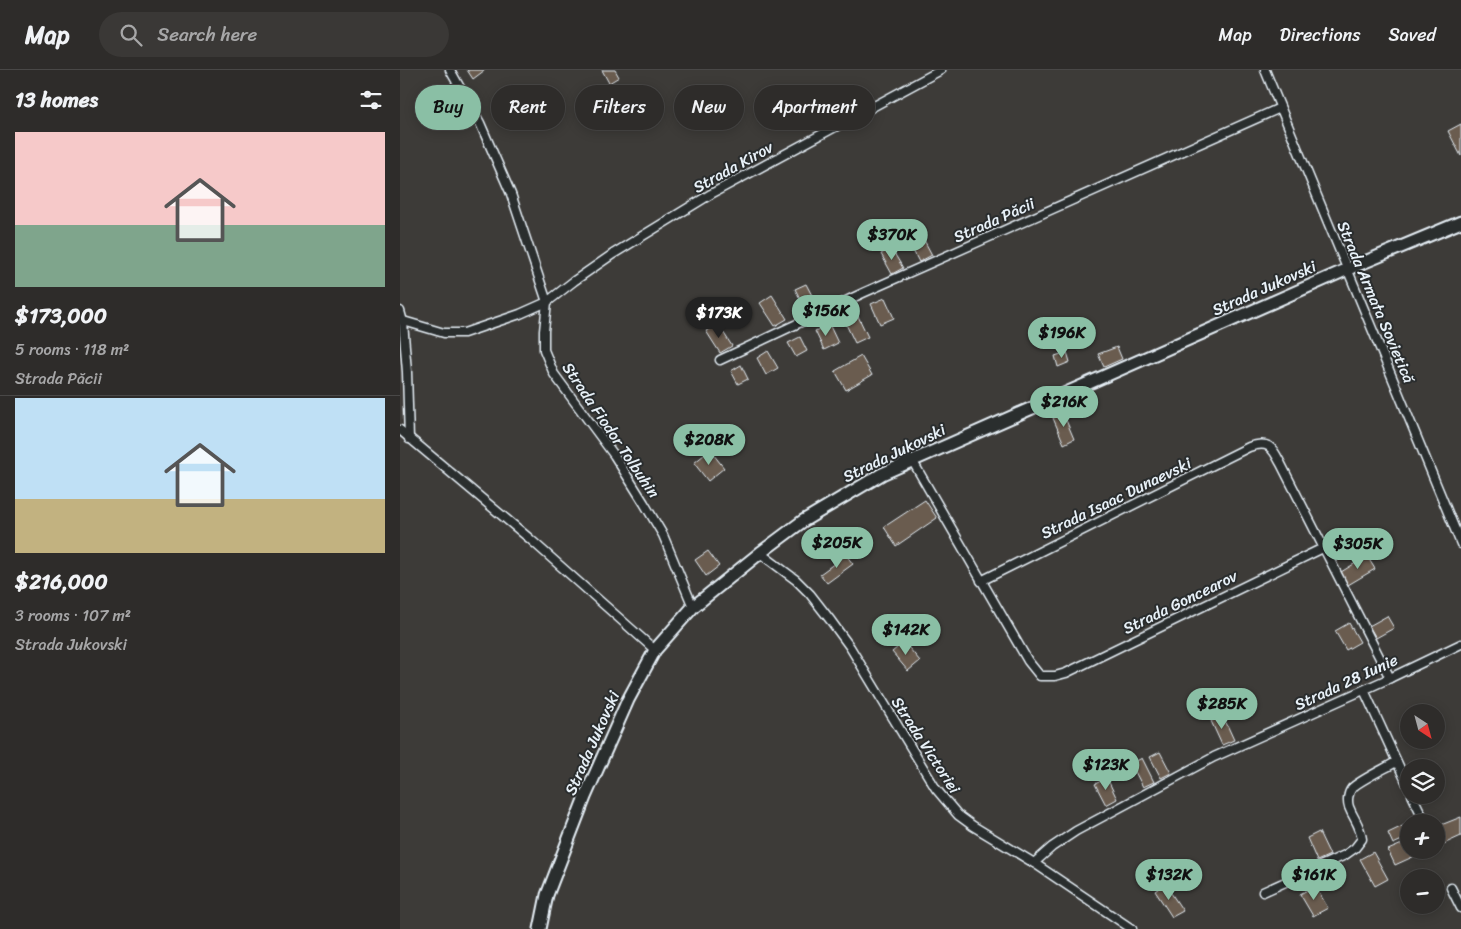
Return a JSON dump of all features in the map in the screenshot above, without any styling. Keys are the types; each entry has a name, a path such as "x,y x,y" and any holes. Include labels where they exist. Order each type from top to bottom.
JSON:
{"main road":[{"name":"Strada Jukovski","path":"540,929 547,895 585,797 628,700 655,650 693,607 760,553 803,521 882,474 1348,269 1460,226"}],"street":[{"name":"Strada Fiodor Tolbuhin","path":"450,70 495,153 511,194 547,302 544,350 554,374 614,455 649,511 663,535 693,607"},
{"name":"Strada Kirov","path":"402,321 444,333 464,333 547,302 613,254 696,203 942,70"},
{"name":"Strada Armata Sovietică","path":"1265,70 1461,544"},
{"name":"Strada Păcii","path":"720,360 862,293 1280,108"},
{"path":"400,311 407,372 409,439"},
{"path":"400,430 530,539 655,650"},
{"name":"Strada Isaac Dunaevski","path":"980,580 1258,444 1265,444 1275,452 1323,548"},
{"path":"912,460 980,580"},
{"path":"1323,548 1390,678"},
{"name":"Strada Goncearov","path":"980,580 1028,661 1040,676 1048,677 1066,673 1323,548"},
{"name":"Strada Victoriei","path":"760,553 796,580 810,594 831,621 850,647 915,756 946,803 972,826 1034,863 1132,929"},
{"name":"Strada 28 Iunie","path":"1034,863 1052,847 1076,831 1214,757 1461,644"},
{"path":"1364,690 1400,770"},
{"path":"1263,892 1345,855 1355,848 1362,839 1360,828 1348,805 1348,796 1352,788 1372,774 1396,762"},
{"path":"1451,888 1461,908"}],"building":[{"path":"467,70 485,70 473,79"},
{"path":"602,70 615,70 619,77 609,83"},
{"path":"1461,124 1461,156 1448,131"},
{"path":"917,227 932,255 919,262 904,233"},
{"path":"891,248 903,268 892,274 881,254"},
{"path":"806,284 817,305 806,310 795,289"},
{"path":"772,295 787,319 775,326 760,303"},
{"path":"885,298 894,318 880,324 871,304"},
{"path":"856,312 868,337 855,343 843,318"},
{"path":"718,324 732,346 720,353 706,331"},
{"path":"829,324 838,343 824,350 815,331"},
{"path":"800,337 807,351 796,357 788,343"},
{"path":"1117,347 1122,359 1104,367 1098,354"},
{"path":"768,351 778,368 766,375 757,358"},
{"path":"1067,352 1070,362 1058,367 1055,356"},
{"path":"861,356 872,375 846,390 835,371"},
{"path":"741,365 748,379 738,384 731,371"},
{"path":"1063,413 1074,439 1064,444 1053,418"},
{"path":"710,450 724,468 708,481 694,463"},
{"path":"925,500 937,518 896,546 884,527"},
{"path":"708,551 719,566 706,576 695,560"},
{"path":"846,555 853,564 827,583 820,574"},
{"path":"1367,556 1375,569 1348,585 1341,572"},
{"path":"1387,616 1394,628 1376,638 1369,626"},
{"path":"1349,623 1360,642 1346,650 1335,631"},
{"path":"904,642 920,661 908,671 892,652"},
{"path":"1223,716 1234,740 1222,745 1211,721"},
{"path":"1160,752 1171,773 1161,778 1150,757"},
{"path":"1142,758 1154,782 1143,787 1131,764"},
{"path":"1107,778 1117,799 1106,805 1095,784"},
{"path":"1461,817 1461,836 1445,843 1445,823"},
{"path":"1400,827 1400,841 1393,844 1388,833"},
{"path":"1319,832 1330,855 1317,861 1307,838"},
{"path":"1400,845 1400,859 1408,859 1395,865 1388,850"},
{"path":"1373,852 1388,879 1375,886 1360,859"},
{"path":"1165,884 1183,911 1172,917 1155,891"},
{"path":"1315,886 1328,908 1313,916 1300,894"}]}
